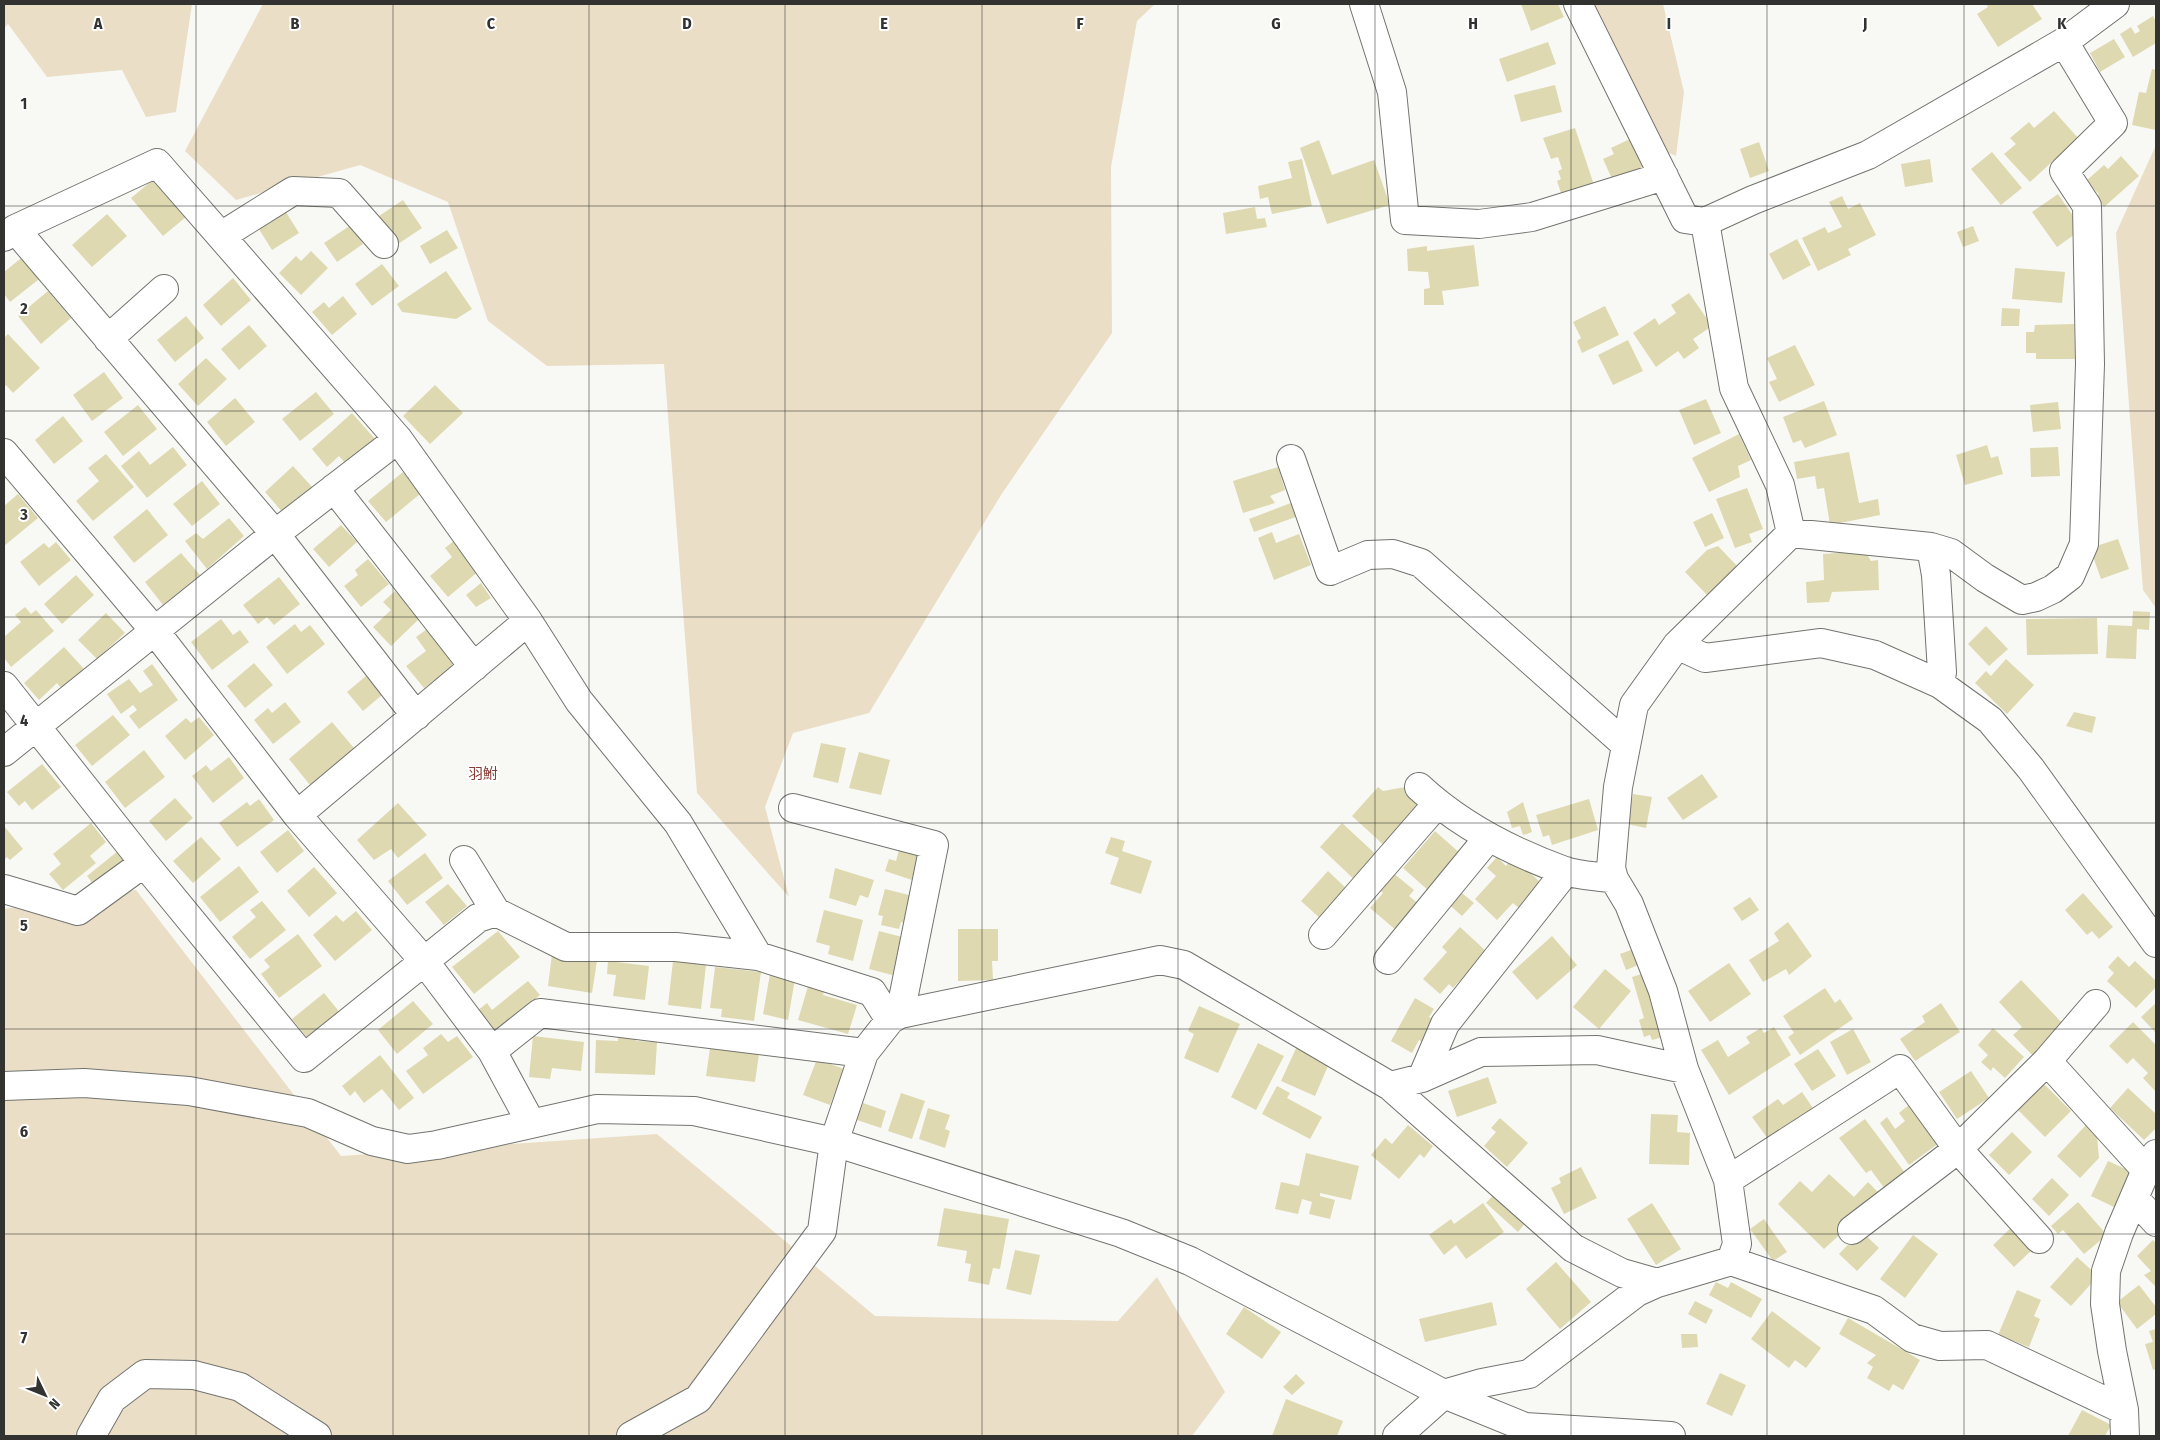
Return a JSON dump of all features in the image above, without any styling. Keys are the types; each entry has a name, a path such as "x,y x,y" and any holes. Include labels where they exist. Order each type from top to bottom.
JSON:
{"street":[{"path":"1364,4 1392,92 1405,220 1479,224 1532,216 1664,176"},
{"path":"1578,4 1685,219 1706,222 1753,200 1868,156 2064,42 2116,4"},
{"path":"1791,533 1931,547 1951,553 1985,578 2022,600 2036,597 2053,589 2070,576 2084,544 2090,364 2087,206 2064,170 2113,123 2064,42"},
{"path":"416,716 275,534 108,339 9,233 157,163 398,440 528,621 579,701 678,823 758,956"},
{"path":"221,236 293,191 339,193 384,244"},
{"path":"1706,222 1734,388 1780,485 1791,533"},
{"path":"108,339 164,289"},
{"path":"4,752 275,534 398,440"},
{"path":"4,454 154,630 297,815 425,962 492,1051 531,1123"},
{"path":"1291,459 1330,571 1368,555 1393,554 1421,563 1626,745"},
{"path":"334,488 474,667"},
{"path":"1731,1261 1737,1244 1728,1180 1684,1069 1663,991 1629,904 1614,879 1611,868 1618,788 1634,705 1677,645 1791,533"},
{"path":"1931,547 1936,575 1942,672 1940,684"},
{"path":"297,815 528,621"},
{"path":"1677,645 1705,658 1821,643 1875,655 1940,684 1990,720 2031,768 2156,943"},
{"path":"4,686 144,863 304,1058 478,918 496,912"},
{"path":"1323,935 1428,795 1488,838 1566,871 1614,879"},
{"path":"631,1436 698,1399 822,1231 834,1142 864,1054 895,1017 934,845 793,808"},
{"path":"1388,960 1488,838"},
{"path":"464,860 496,912 566,947 676,947 758,956 872,992 895,1017"},
{"path":"4,889 78,911 144,863"},
{"path":"1422,1078 1445,1024 1566,871"},
{"path":"895,1017 1160,960 1184,965 1390,1086 1573,1248 1622,1273 1657,1282"},
{"path":"1852,1230 1958,1150 2047,1061 2096,1004"},
{"path":"492,1051 540,1013 864,1054"},
{"path":"1390,1086 1422,1078 1481,1052 1597,1050 1684,1069"},
{"path":"2047,1061 2151,1162 2118,1233 2106,1270 2106,1313 2125,1423"},
{"path":"1728,1180 1900,1069 1958,1150 2039,1239"},
{"path":"4,1086 84,1083 189,1091 308,1113 372,1141 408,1149 438,1145 597,1109 694,1111 834,1142 1121,1234 1190,1261 1444,1394 1525,1427 1671,1436"},
{"path":"2135,1199 2156,1222"},
{"path":"1398,1436 1444,1394 1482,1383 1528,1374 1637,1292 1657,1282 1731,1261 1874,1310 1912,1338 1940,1346 1987,1345 2125,1423"},
{"path":"91,1436 112,1399 145,1374 194,1375 240,1387 317,1436"}],"shaded area":[{"path":"4,4 192,4 176,112 146,117 122,70 47,77 8,24 4,28"},
{"path":"263,4 1155,4 1137,21 1111,167 1112,333 1001,495 869,713 793,733 765,807 789,897 697,793 664,364 547,366 488,321 448,202 360,165 236,200 185,151"},
{"path":"1593,4 1663,4 1684,92 1676,156 1646,143"},
{"path":"2156,145 2156,608 2143,590 2116,233"},
{"path":"136,890 341,1156 657,1134 875,1316 1118,1321 1157,1277 1225,1392 1192,1436 4,1436 4,909"}],"building":[{"path":"1521,4 1558,4 1564,17 1531,31"},
{"path":"1986,4 2032,4 2042,19 1998,47 1977,14 1988,7"},
{"path":"2153,16 2156,21 2156,43 2133,57 2120,34 2131,27 2135,34 2140,31 2137,26"},
{"path":"2114,39 2125,57 2100,72 2090,53"},
{"path":"1548,42 1556,64 1507,82 1499,59"},
{"path":"2152,69 2156,70 2156,130 2132,125 2139,92 2146,93"},
{"path":"1555,85 1562,112 1521,122 1514,95"},
{"path":"2054,111 2078,138 2030,182 2004,154 2016,144 2010,138 2029,122 2034,128"},
{"path":"1575,128 1595,188 1563,199 1557,181 1561,179 1558,171 1562,169 1558,157 1551,159 1543,138"},
{"path":"1632,138 1645,166 1613,181 1603,159 1614,154 1611,148"},
{"path":"1319,140 1332,175 1374,160 1390,205 1327,224 1300,148"},
{"path":"1759,142 1769,171 1750,178 1740,149"},
{"path":"1992,152 2022,188 2001,205 1971,169"},
{"path":"2121,156 2139,176 2104,207 2095,197 2099,194 2086,181 2104,165 2108,169"},
{"path":"1302,159 1312,206 1272,214 1268,197 1260,199 1258,186 1292,178 1288,162"},
{"path":"1930,159 1933,182 1905,187 1901,164"},
{"path":"154,179 186,217 163,236 131,198"},
{"path":"2058,194 2082,229 2057,247 2032,212"},
{"path":"1842,196 1848,209 1860,203 1876,235 1848,249 1851,255 1818,271 1802,238 1825,227 1828,233 1842,227 1829,202"},
{"path":"403,200 422,228 398,244 379,216"},
{"path":"1255,207 1257,219 1265,218 1267,227 1226,234 1223,213"},
{"path":"284,209 299,233 272,250 257,226"},
{"path":"107,214 127,236 92,267 72,245"},
{"path":"351,225 363,244 337,262 324,243"},
{"path":"1973,226 1979,241 1963,247 1957,232"},
{"path":"447,230 458,248 430,264 420,246"},
{"path":"1797,239 1811,265 1783,280 1769,254"},
{"path":"1474,245 1479,286 1442,291 1444,305 1424,305 1424,289 1430,288 1428,272 1408,271 1407,249 1427,246 1427,251"},
{"path":"311,251 328,268 301,295 279,273 296,256 301,261"},
{"path":"25,255 43,276 10,302 4,294 4,272"},
{"path":"382,264 399,286 372,306 355,284"},
{"path":"2015,268 2065,272 2062,303 2012,299"},
{"path":"446,271 472,309 456,319 402,312 397,304"},
{"path":"233,278 251,300 221,326 203,305"},
{"path":"48,291 71,318 41,344 18,316"},
{"path":"1689,293 1712,326 1693,339 1699,348 1684,359 1678,351 1656,367 1633,333 1655,318 1659,325 1676,313 1671,305"},
{"path":"343,296 357,314 332,335 312,312 324,302 329,308"},
{"path":"1605,306 1619,335 1582,353 1577,341 1581,338 1573,322"},
{"path":"2002,308 2020,309 2019,326 2001,326"},
{"path":"186,316 204,338 175,362 157,340"},
{"path":"2074,324 2075,359 2036,359 2036,353 2026,353 2026,332 2034,332 2035,325"},
{"path":"249,325 267,346 239,370 221,349"},
{"path":"8,334 40,368 13,393 6,385 4,387 4,338"},
{"path":"1628,340 1643,371 1613,385 1598,355"},
{"path":"1795,345 1815,385 1779,402 1769,382 1777,379 1767,358"},
{"path":"206,358 227,379 198,406 178,384"},
{"path":"104,372 123,398 92,421 73,395"},
{"path":"435,385 463,413 430,444 403,416"},
{"path":"316,392 334,414 300,441 282,419"},
{"path":"235,398 255,422 226,446 207,422"},
{"path":"1706,399 1721,433 1694,445 1679,410"},
{"path":"1824,401 1837,435 1805,448 1801,440 1793,443 1783,417"},
{"path":"2058,402 2061,429 2033,432 2030,405"},
{"path":"138,405 157,429 123,456 104,432"},
{"path":"352,413 375,439 346,464 339,456 327,467 312,449"},
{"path":"63,416 83,441 54,464 35,440"},
{"path":"1739,434 1751,460 1738,466 1740,477 1709,492 1692,458"},
{"path":"1987,445 1991,458 1998,456 2003,474 1965,485 1956,455"},
{"path":"173,447 187,465 147,498 121,466 139,451 150,465"},
{"path":"2058,447 2060,476 2031,477 2030,448"},
{"path":"1849,452 1859,503 1878,499 1880,515 1830,525 1824,488 1817,489 1815,476 1797,479 1794,462"},
{"path":"106,454 134,487 93,521 76,501 99,481 88,468"},
{"path":"293,466 313,488 284,514 265,492"},
{"path":"1278,467 1285,490 1270,496 1275,503 1243,513 1233,481"},
{"path":"403,472 420,494 386,522 368,501"},
{"path":"202,481 220,504 192,526 173,504"},
{"path":"1747,488 1763,529 1749,534 1752,542 1735,548 1716,499"},
{"path":"18,494 38,518 4,546 4,506"},
{"path":"1296,501 1301,515 1254,532 1249,519"},
{"path":"147,509 168,535 134,563 113,537"},
{"path":"1712,513 1724,538 1705,547 1693,522"},
{"path":"229,518 244,536 207,569 185,541 196,533 203,539"},
{"path":"341,525 357,542 329,567 313,549"},
{"path":"1272,532 1276,543 1299,534 1311,565 1274,580 1258,538"},
{"path":"2118,539 2129,569 2101,579 2090,548"},
{"path":"455,540 480,570 448,597 430,576 452,557 445,548"},
{"path":"56,542 71,560 39,586 20,562 44,543 49,548"},
{"path":"1718,546 1738,567 1708,596 1685,572 1707,550"},
{"path":"1865,551 1871,561 1878,560 1879,590 1832,592 1829,602 1807,603 1806,582 1824,580 1823,554"},
{"path":"181,553 200,575 163,605 145,582"},
{"path":"368,559 389,584 361,607 344,586 358,575 355,570"},
{"path":"76,575 94,595 62,624 44,604"},
{"path":"279,577 300,604 274,625 267,617 258,624 243,605"},
{"path":"481,583 491,598 476,607 466,595"},
{"path":"395,591 420,618 391,646 373,627 391,610 383,602"},
{"path":"25,607 31,614 36,610 54,631 11,667 4,658 4,637 21,622 15,615"},
{"path":"2133,611 2150,612 2149,630 2137,629 2136,659 2106,658 2108,625 2132,626"},
{"path":"106,613 125,633 97,659 78,640"},
{"path":"2097,618 2098,654 2027,655 2026,619"},
{"path":"221,619 233,635 240,630 249,642 212,670 191,642"},
{"path":"295,624 301,632 310,625 325,644 287,674 266,647"},
{"path":"1986,626 2008,649 1989,666 1968,644"},
{"path":"430,627 457,663 424,688 406,666 426,651 416,637"},
{"path":"64,647 84,669 62,689 57,683 39,700 24,683"},
{"path":"2006,659 2034,685 2007,714 1975,683 1986,671 1991,676"},
{"path":"254,663 273,685 245,708 227,686"},
{"path":"152,664 178,700 139,729 129,716 137,710 133,705 121,714 107,694 129,679 140,693 153,685 143,671"},
{"path":"366,676 382,695 363,711 347,692"},
{"path":"285,702 301,722 273,744 254,720 268,708 272,713"},
{"path":"2074,712 2096,717 2092,733 2066,726"},
{"path":"113,715 130,735 92,766 75,745"},
{"path":"199,717 214,735 185,760 165,736 186,718 191,723"},
{"path":"332,722 354,748 310,785 289,759"},
{"path":"821,743 846,748 838,783 813,777"},
{"path":"144,750 165,777 125,808 105,782"},
{"path":"859,752 890,760 881,795 849,788"},
{"path":"229,757 244,778 213,803 192,776 206,765 211,771"},
{"path":"42,764 61,787 32,810 25,801 19,806 7,792"},
{"path":"1702,774 1718,797 1683,820 1667,798"},
{"path":"1411,786 1428,802 1387,848 1352,816 1378,787 1383,791"},
{"path":"1633,794 1652,797 1646,828 1627,824"},
{"path":"175,798 193,818 166,841 149,821"},
{"path":"259,799 274,820 237,847 219,823 247,802 250,806"},
{"path":"1589,799 1598,830 1552,845 1549,835 1543,837 1536,815"},
{"path":"1523,802 1532,832 1523,835 1520,826 1512,828 1507,812"},
{"path":"398,803 427,835 398,858 391,849 374,860 357,840"},
{"path":"91,823 106,842 90,856 96,863 63,890 49,874 61,864 53,854"},
{"path":"1342,823 1382,860 1359,884 1320,847"},
{"path":"4,826 23,849 10,860 7,857 4,860"},
{"path":"288,830 304,851 277,873 260,852"},
{"path":"1435,831 1462,855 1430,892 1403,868"},
{"path":"201,837 221,859 193,883 173,861"},
{"path":"1111,837 1125,841 1122,851 1152,861 1141,894 1110,884 1119,858 1105,853"},
{"path":"900,846 927,852 918,882 885,871 889,859 896,861"},
{"path":"118,851 128,864 97,889 87,876"},
{"path":"425,853 443,878 407,905 388,881"},
{"path":"1497,857 1506,866 1513,857 1541,883 1519,908 1513,903 1497,920 1475,899 1496,876 1487,868"},
{"path":"239,866 259,892 220,922 200,897"},
{"path":"314,867 337,893 309,917 287,891"},
{"path":"835,868 874,880 868,898 860,895 856,906 829,898"},
{"path":"1387,868 1414,890 1409,896 1420,905 1397,931 1370,908 1383,893 1373,885"},
{"path":"1328,871 1350,892 1323,921 1301,901"},
{"path":"448,884 467,906 444,925 425,902"},
{"path":"885,889 913,896 907,923 901,922 899,929 881,925 883,916 878,915"},
{"path":"1457,889 1474,903 1462,916 1446,902"},
{"path":"2083,893 2113,927 2099,939 2092,931 2087,935 2065,910"},
{"path":"1750,897 1759,910 1742,921 1733,908"},
{"path":"262,901 286,930 250,959 232,937 256,917 250,910"},
{"path":"824,910 863,920 853,961 828,954 830,946 816,942"},
{"path":"356,911 372,930 335,961 313,935 336,915 343,922"},
{"path":"1788,922 1812,956 1789,975 1786,969 1763,982 1749,960 1779,941 1774,933"},
{"path":"1460,927 1487,952 1453,988 1449,984 1440,994 1423,979 1447,952 1442,947"},
{"path":"958,929 998,929 998,961 992,961 993,980 958,981"},
{"path":"498,931 520,957 474,994 452,967"},
{"path":"879,931 910,939 900,977 869,969"},
{"path":"298,934 322,966 279,998 261,974 270,967 264,960"},
{"path":"1552,936 1577,965 1537,1000 1512,972"},
{"path":"1636,948 1641,964 1626,970 1620,954"},
{"path":"552,954 597,961 592,993 548,986"},
{"path":"2118,956 2129,967 2135,961 2156,981 2156,987 2136,1008 2107,981 2114,973 2108,967"},
{"path":"608,961 649,966 645,1000 613,996 616,975 607,974"},
{"path":"673,961 706,965 701,1009 668,1005"},
{"path":"1729,963 1751,994 1710,1022 1688,991"},
{"path":"715,967 761,972 754,1021 721,1017 722,1009 710,1008"},
{"path":"1605,969 1631,991 1599,1029 1573,1007"},
{"path":"1648,972 1667,1036 1652,1040 1650,1035 1644,1037 1639,1020 1644,1018 1632,977"},
{"path":"770,974 795,979 788,1020 763,1014"},
{"path":"2021,980 2067,1028 2036,1059 2013,1035 2022,1027 1999,1002"},
{"path":"528,981 540,995 495,1032 477,1011 487,1003 492,1010"},
{"path":"809,983 825,988 823,995 857,1005 848,1034 798,1020"},
{"path":"1825,988 1835,1003 1840,999 1853,1019 1800,1055 1788,1037 1794,1033 1783,1016"},
{"path":"324,993 341,1014 309,1040 292,1019"},
{"path":"1415,998 1434,1009 1429,1017 1436,1021 1424,1043 1419,1040 1412,1053 1391,1041"},
{"path":"413,1001 433,1024 397,1054 378,1030"},
{"path":"1941,1003 1960,1032 1915,1061 1900,1039 1925,1022 1922,1016"},
{"path":"2156,1003 2156,1033 2141,1017"},
{"path":"1199,1006 1240,1024 1218,1073 1184,1058 1194,1034 1188,1031"},
{"path":"2133,1022 2156,1045 2156,1092 2143,1078 2148,1073 2133,1058 2127,1064 2109,1046"},
{"path":"1774,1027 1791,1055 1729,1095 1701,1050 1718,1040 1728,1057 1750,1043 1746,1037 1761,1028 1764,1033"},
{"path":"1993,1028 2024,1057 2005,1078 1993,1067 1991,1071 1981,1062 1988,1055 1978,1045"},
{"path":"1853,1029 1871,1062 1847,1075 1830,1042"},
{"path":"618,1032 637,1032 636,1041 657,1042 655,1075 595,1073 596,1040 618,1041"},
{"path":"441,1034 448,1042 457,1036 473,1057 423,1094 406,1071 428,1055 423,1048"},
{"path":"533,1036 584,1042 581,1071 552,1068 550,1079 529,1077"},
{"path":"1258,1043 1284,1056 1256,1110 1231,1097"},
{"path":"1298,1044 1331,1059 1315,1096 1281,1081"},
{"path":"710,1048 759,1054 755,1082 706,1076"},
{"path":"1818,1049 1836,1076 1812,1091 1794,1064"},
{"path":"380,1055 414,1098 399,1110 382,1089 364,1103 355,1091 350,1096 342,1086"},
{"path":"817,1059 844,1069 830,1105 803,1095"},
{"path":"1971,1071 1989,1098 1957,1119 1939,1092"},
{"path":"1488,1077 1497,1103 1457,1117 1448,1091"},
{"path":"2041,1081 2071,1111 2045,1137 2015,1107"},
{"path":"1277,1086 1290,1093 1287,1098 1322,1117 1310,1139 1262,1114"},
{"path":"2128,1088 2156,1114 2156,1128 2144,1140 2110,1108"},
{"path":"1802,1092 1815,1111 1786,1131 1784,1128 1768,1139 1752,1117 1778,1099 1783,1105"},
{"path":"901,1093 925,1101 912,1139 888,1131"},
{"path":"863,1103 886,1111 881,1128 857,1120"},
{"path":"1910,1104 1939,1143 1909,1165 1880,1123 1887,1117 1895,1129 1905,1121 1899,1113"},
{"path":"928,1108 950,1115 945,1129 950,1131 945,1148 919,1139"},
{"path":"1651,1114 1678,1115 1677,1132 1690,1133 1689,1165 1649,1164"},
{"path":"1500,1118 1528,1143 1507,1167 1484,1146 1496,1132 1491,1128"},
{"path":"1865,1119 1906,1174 1885,1189 1871,1170 1866,1173 1839,1138"},
{"path":"1408,1125 1433,1146 1424,1158 1420,1154 1399,1179 1371,1155 1385,1138 1392,1144"},
{"path":"2086,1125 2097,1136 2099,1158 2080,1178 2057,1156"},
{"path":"2012,1132 2032,1152 2009,1175 1989,1155"},
{"path":"1306,1153 1359,1166 1351,1200 1320,1193 1320,1196 1335,1200 1330,1219 1309,1214 1312,1202 1302,1199 1298,1214 1275,1209 1281,1182 1299,1186"},
{"path":"2108,1161 2132,1172 2116,1208 2091,1196"},
{"path":"1581,1167 1597,1198 1564,1214 1551,1188 1561,1183 1559,1178"},
{"path":"1829,1174 1854,1197 1868,1182 1882,1196 1824,1249 1778,1204 1800,1181 1812,1192"},
{"path":"2052,1178 2069,1195 2049,1216 2032,1199"},
{"path":"1499,1189 1526,1222 1518,1232 1486,1203"},
{"path":"2078,1202 2107,1235 2084,1254 2063,1230 2058,1234 2051,1226"},
{"path":"1483,1203 1504,1232 1466,1259 1456,1245 1444,1255 1429,1235 1451,1219 1454,1224"},
{"path":"1652,1203 1681,1249 1656,1265 1627,1219"},
{"path":"944,1208 1009,1219 1000,1269 993,1268 989,1285 968,1281 971,1264 965,1263 967,1251 937,1246"},
{"path":"1764,1219 1787,1252 1773,1261 1750,1229"},
{"path":"2014,1225 2035,1247 2014,1267 1993,1245"},
{"path":"1861,1231 1879,1248 1857,1271 1839,1254"},
{"path":"1913,1235 1938,1254 1905,1298 1880,1279"},
{"path":"2153,1240 2156,1243 2156,1287 2144,1275 2151,1271 2137,1256"},
{"path":"1015,1250 1040,1255 1031,1295 1006,1289"},
{"path":"2077,1257 2098,1276 2071,1306 2050,1287"},
{"path":"1556,1262 1591,1302 1560,1329 1526,1289"},
{"path":"1716,1282 1728,1288 1731,1282 1762,1299 1751,1318 1709,1295"},
{"path":"2139,1285 2156,1307 2156,1314 2137,1329 2117,1302"},
{"path":"2017,1290 2041,1300 2034,1316 2040,1319 2029,1347 1998,1335"},
{"path":"1695,1301 1713,1310 1706,1324 1688,1314"},
{"path":"1492,1302 1497,1325 1425,1342 1419,1319"},
{"path":"1244,1307 1281,1332 1262,1359 1226,1334"},
{"path":"1772,1311 1821,1348 1806,1368 1795,1360 1789,1368 1751,1339"},
{"path":"1848,1318 1920,1360 1903,1390 1893,1384 1889,1391 1867,1378 1873,1367 1867,1363 1876,1355 1839,1334"},
{"path":"2156,1329 2156,1369 2153,1370 2145,1344 2153,1342 2149,1331"},
{"path":"1681,1334 1697,1334 1698,1347 1682,1348"},
{"path":"1720,1373 1746,1385 1732,1416 1706,1404"},
{"path":"1296,1374 1305,1383 1292,1395 1283,1387"},
{"path":"1286,1399 1343,1421 1337,1436 1272,1436"},
{"path":"2082,1410 2111,1425 2105,1436 2068,1436"}],"district":[{"name":"羽鮒","path":"483,774"}]}
